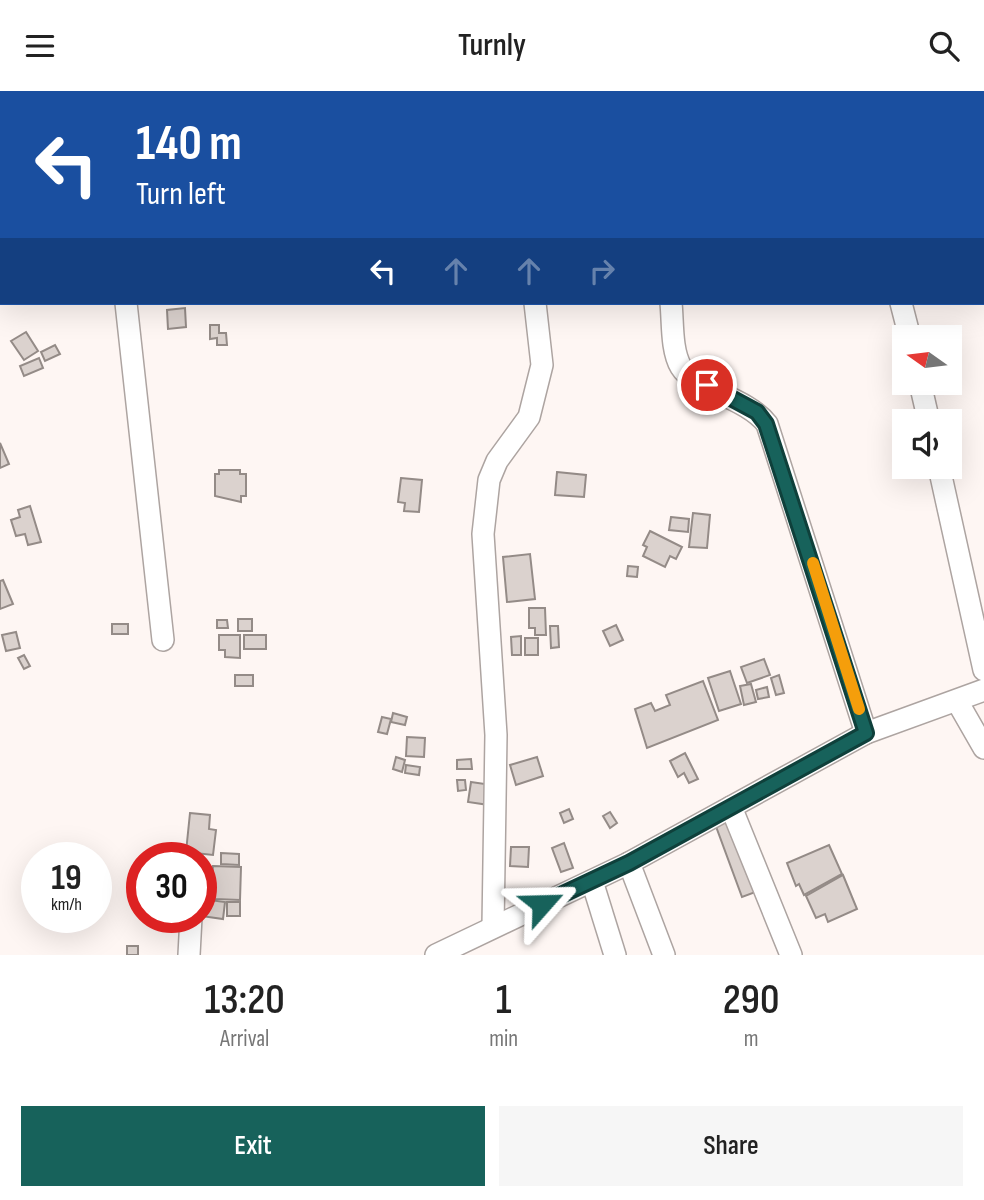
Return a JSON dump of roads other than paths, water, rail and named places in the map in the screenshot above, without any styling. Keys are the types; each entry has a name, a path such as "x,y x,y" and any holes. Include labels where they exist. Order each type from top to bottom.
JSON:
{"street":[{"path":"126,305 163,641"},
{"path":"493,926 496,735 483,534 489,480 497,461 529,417 542,365 535,305"},
{"path":"671,305 681,367 690,376 757,412 766,424 866,733"},
{"path":"902,305 907,325"},
{"path":"942,479 984,670"},
{"path":"436,955 629,863 866,733 984,690"},
{"path":"957,701 984,748"},
{"path":"731,807 791,955"},
{"path":"629,863 664,955"},
{"path":"592,881 615,955"},
{"path":"189,955 190,933"}]}
